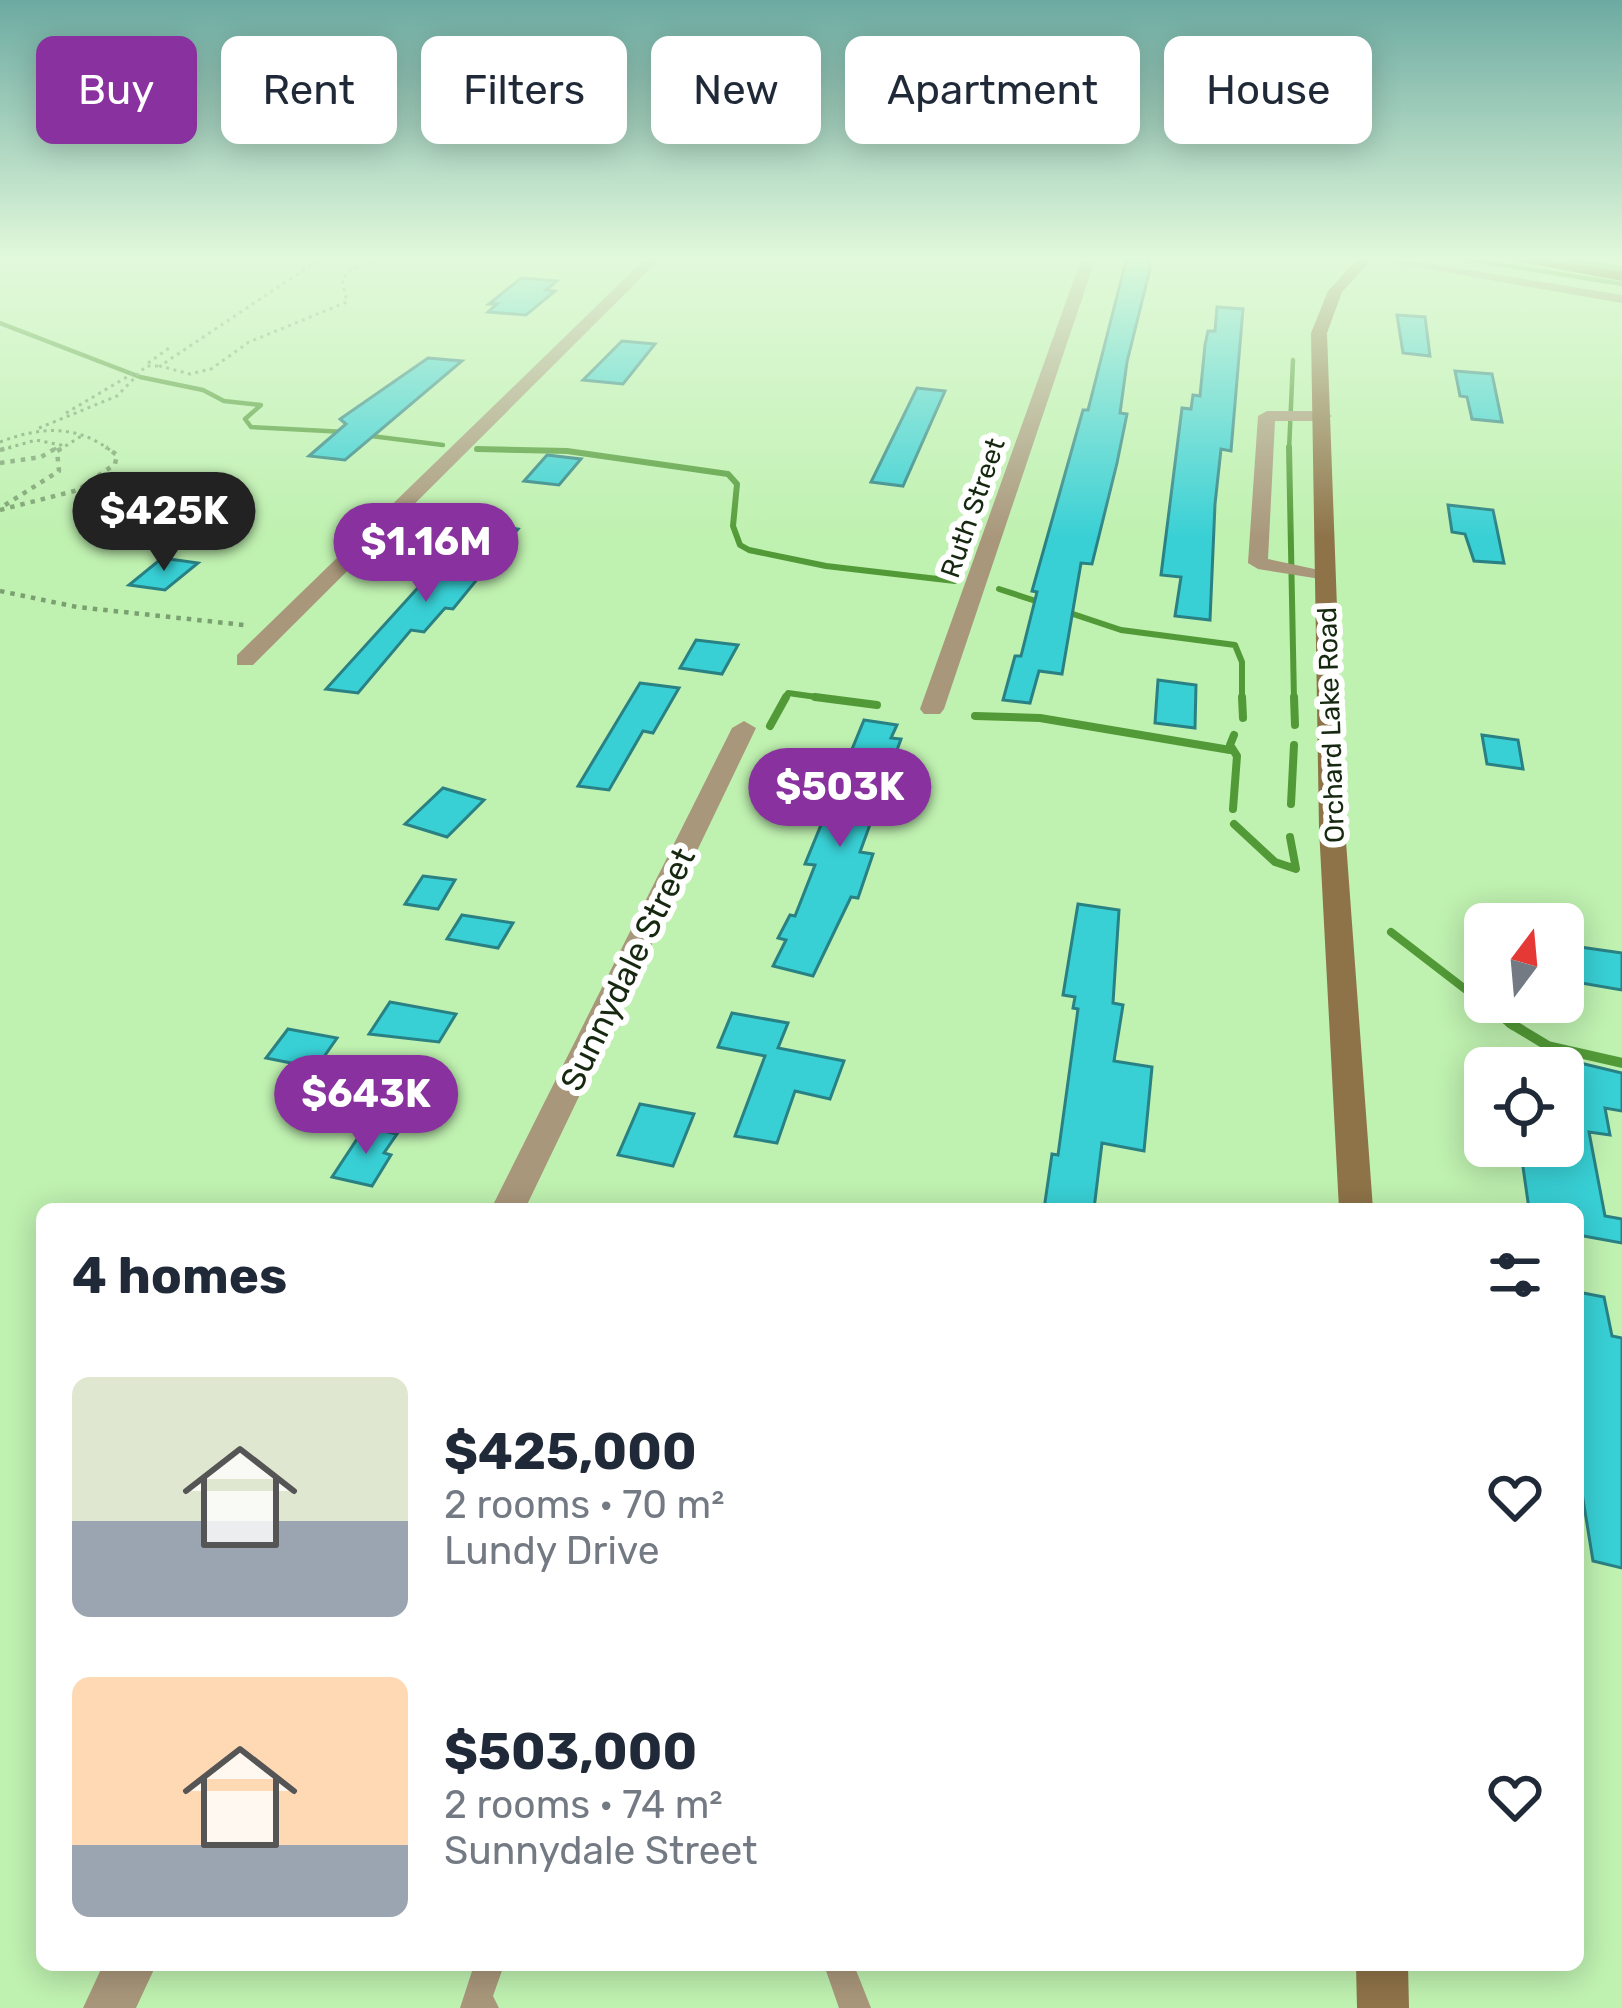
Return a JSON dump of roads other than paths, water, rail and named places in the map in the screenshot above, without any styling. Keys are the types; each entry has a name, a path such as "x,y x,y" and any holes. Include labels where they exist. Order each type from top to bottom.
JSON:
{"main road":[{"name":"Orchard Lake Road","path":"1322,351 1333,828 1356,1203"},
{"path":"1382,1971 1383,2008"}],"street":[{"path":"245,660 560,351"},
{"name":"Ruth Street","path":"932,709 1056,351"},
{"path":"1323,416 1268,416 1258,563 1326,577"},
{"name":"Sunnydale Street","path":"511,1203 744,728"},
{"path":"109,2008 127,1971"}],"lane":[{"path":"483,2008 474,2005 487,1971"},
{"path":"841,1971 855,2008"}],"waterway":[{"path":"72,351 140,377 203,390 224,401 261,405 245,419 251,427 346,432"},
{"path":"1289,449 1293,360"},
{"path":"363,435 443,445"},
{"path":"513,450 477,449 567,451 728,474 737,484 733,526 740,545 749,550 826,566 955,581"},
{"path":"1289,449 1294,700"},
{"path":"999,589 1045,604"},
{"path":"1061,610 1121,630 1235,645 1242,662 1242,697"},
{"path":"784,700 788,693 835,700"},
{"path":"770,726 786,697"},
{"path":"815,697 835,700"},
{"path":"1242,697 1243,718"},
{"path":"1294,697 1295,725"},
{"path":"835,700 877,705"},
{"path":"975,716 1040,718 1230,750"},
{"path":"1233,809 1237,756 1230,745 1234,735"},
{"path":"1291,804 1294,745"},
{"path":"1234,824 1275,862 1296,869 1290,837"},
{"path":"1391,932 1513,1026"},
{"path":"1510,1023 1548,1046 1622,1063"}]}
